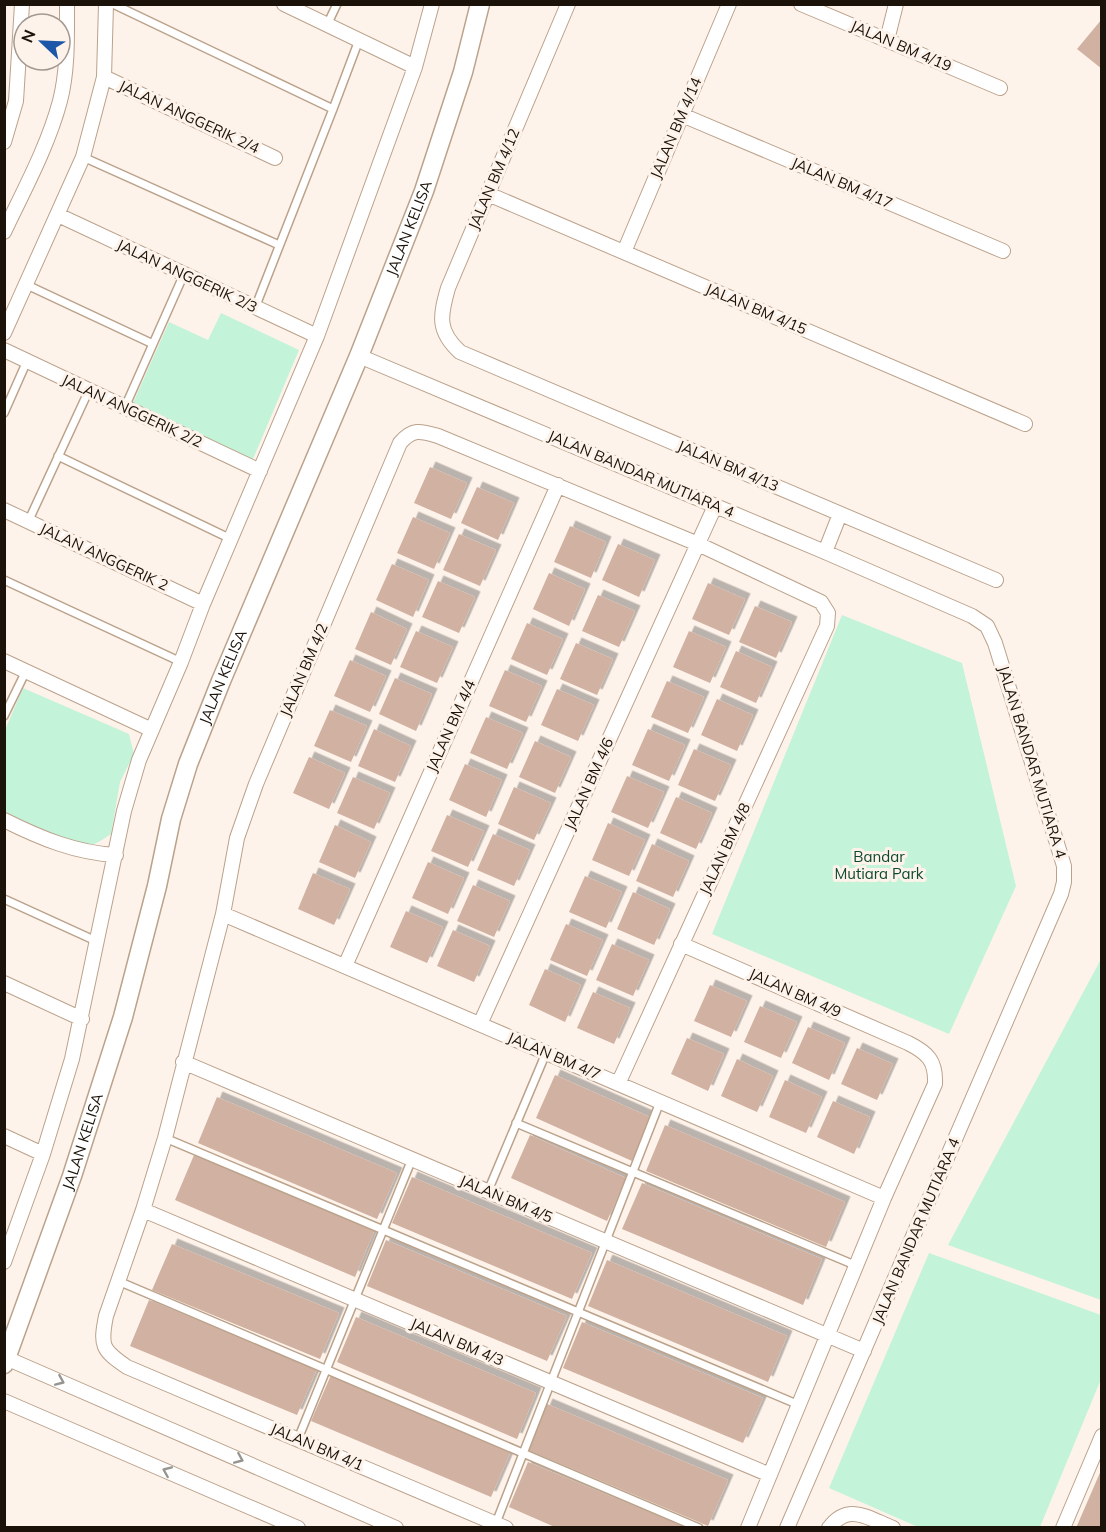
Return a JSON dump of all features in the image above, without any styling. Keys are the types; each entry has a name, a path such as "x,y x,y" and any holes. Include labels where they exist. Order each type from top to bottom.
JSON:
{"main road":[{"name":"JALAN KELISA","path":"5,1361 72,1176 123,1017 158,886 171,819 188,764 359,356 424,190 463,72 480,4"}],"street":[{"path":"4,142 16,101 22,4"},
{"path":"4,232 48,135 60,100 65,68 68,4"},
{"path":"4,333 83,157 104,77 106,4"},
{"path":"284,4 416,67"},
{"path":"4,1262 43,1154 72,1059 130,787 203,604 317,336 416,67 432,4"},
{"name":"JALAN BM 4/12","path":"460,352 447,340 442,330 442,308 448,288 568,4"},
{"name":"JALAN BM 4/14","path":"624,252 729,4"},
{"name":"JALAN BM 4/19","path":"801,4 1000,88"},
{"path":"887,40 896,4"},
{"name":"JALAN ANGGERIK 2/4","path":"104,77 275,158"},
{"name":"JALAN BM 4/17","path":"682,115 1003,251"},
{"name":"JALAN BM 4/15","path":"488,194 1025,424"},
{"name":"JALAN ANGGERIK 2/3","path":"58,216 317,336"},
{"name":"JALAN ANGGERIK 2/2","path":"4,350 260,471"},
{"name":"JALAN BM 4/13","path":"460,352 996,580"},
{"name":"JALAN BANDAR MUTIARA 4","path":"359,356 972,616 987,626 998,654 1064,866 1064,882 1061,894 787,1527"},
{"name":"JALAN BM 4/2","path":"118,1281 165,1138 223,914 237,838 256,784 400,443 407,434 421,431 558,485"},
{"path":"558,485 698,544"},
{"name":"JALAN BM 4/4","path":"345,966 558,485"},
{"name":"JALAN BM 4/6","path":"480,1024 715,506"},
{"name":"JALAN ANGGERIK 2","path":"4,510 203,604"},
{"path":"825,552 840,514"},
{"name":"JALAN BM 4/8","path":"618,1084 827,626 828,613 821,602 698,544"},
{"path":"4,661 152,730"},
{"path":"4,820 40,837 72,848 95,854 116,855"},
{"name":"JALAN BM 4/7","path":"223,914 884,1198"},
{"name":"JALAN BM 4/9","path":"681,944 924,1051 931,1060 935,1073 935,1084 884,1198 748,1527"},
{"path":"4,983 82,1019"},
{"name":"JALAN BM 4/5","path":"183,1062 864,1351"},
{"path":"4,1136 43,1154"},
{"name":"JALAN BM 4/3","path":"143,1210 770,1475"},
{"name":"JALAN BM 4/1","path":"118,1281 106,1316 102,1334 103,1344 110,1355 127,1367 501,1525"},
{"path":"5,1361 396,1527"},
{"path":"4,1401 298,1527"},
{"path":"1063,1527 1101,1436"},
{"path":"830,1527 839,1516 846,1513 858,1514 893,1527"}],"lane":[{"path":"112,4 333,110"},
{"path":"327,25 337,4"},
{"path":"255,308 358,40"},
{"path":"83,157 279,245"},
{"path":"125,407 184,274"},
{"path":"27,285 153,344"},
{"path":"4,413 27,361"},
{"path":"28,522 89,390"},
{"path":"58,456 231,539"},
{"path":"4,580 181,662"},
{"path":"4,716 26,671"},
{"path":"4,899 96,941"},
{"path":"488,1191 546,1053"},
{"path":"501,1525 524,1452 660,1102"},
{"path":"516,1123 857,1266"},
{"path":"165,1138 799,1405"},
{"path":"298,1439 412,1159"},
{"path":"118,1281 699,1527"}],"green space":[{"path":"221,313 299,350 253,459 133,403 169,322 208,340"},
{"name":"Bandar Mutiara Park","path":"842,615 962,663 1016,886 949,1034 712,934"},
{"path":"23,688 129,734 134,754 120,782 111,834 94,844 62,838 5,812 5,730"},
{"path":"1101,959 1102,1300 948,1245"},
{"path":"929,1253 1101,1315 1101,1379 1040,1527 918,1527 829,1488"}],"building":[{"path":"1102,19 1102,69 1077,49"},
{"path":"430,467 467,483 451,519 414,503"},
{"path":"477,487 514,503 498,540 461,523"},
{"path":"413,517 450,533 434,569 397,553"},
{"path":"570,526 606,542 591,578 554,562"},
{"path":"459,534 496,550 480,586 443,570"},
{"path":"618,544 655,560 639,597 602,580"},
{"path":"392,564 429,580 413,617 376,600"},
{"path":"549,573 585,589 569,626 533,609"},
{"path":"438,581 475,597 459,633 422,617"},
{"path":"708,583 745,599 729,635 692,619"},
{"path":"598,595 635,611 619,647 582,631"},
{"path":"755,606 792,622 776,658 739,642"},
{"path":"371,612 407,629 391,665 355,649"},
{"path":"527,623 563,639 547,675 511,659"},
{"path":"416,631 453,647 437,683 400,667"},
{"path":"689,631 726,647 710,683 673,667"},
{"path":"576,643 613,659 597,695 560,679"},
{"path":"736,651 772,667 756,703 720,687"},
{"path":"350,660 386,676 370,712 334,696"},
{"path":"505,670 542,686 526,722 489,706"},
{"path":"395,678 432,694 416,731 379,714"},
{"path":"667,681 704,697 688,733 651,717"},
{"path":"557,689 594,705 578,741 541,725"},
{"path":"717,699 753,715 737,751 701,735"},
{"path":"330,710 367,726 351,762 314,746"},
{"path":"486,717 523,733 507,769 470,753"},
{"path":"374,729 411,746 395,782 358,766"},
{"path":"648,729 685,745 669,781 632,765"},
{"path":"535,741 571,757 555,793 519,777"},
{"path":"694,749 731,765 715,801 678,785"},
{"path":"309,757 345,773 329,809 293,793"},
{"path":"465,764 502,780 486,817 449,800"},
{"path":"627,776 664,792 648,828 611,812"},
{"path":"353,777 390,793 374,829 337,813"},
{"path":"514,787 551,803 534,840 498,824"},
{"path":"676,797 712,813 696,849 660,833"},
{"path":"447,815 484,831 468,867 431,851"},
{"path":"608,823 645,840 629,876 592,860"},
{"path":"335,825 371,842 355,878 319,862"},
{"path":"493,834 530,850 514,886 477,870"},
{"path":"652,844 689,861 673,897 636,881"},
{"path":"428,862 464,878 448,914 412,898"},
{"path":"313,873 350,889 334,925 298,909"},
{"path":"585,876 622,892 606,928 569,912"},
{"path":"473,885 510,901 494,937 457,921"},
{"path":"633,892 670,909 654,945 617,929"},
{"path":"406,911 443,927 427,963 390,947"},
{"path":"566,924 603,940 587,976 550,960"},
{"path":"453,930 490,946 474,982 437,966"},
{"path":"612,944 649,960 633,996 596,980"},
{"path":"545,969 581,985 565,1022 529,1005"},
{"path":"710,985 747,1001 731,1037 694,1021"},
{"path":"593,992 630,1008 614,1044 577,1028"},
{"path":"760,1006 797,1022 781,1058 744,1042"},
{"path":"808,1027 845,1043 829,1080 792,1063"},
{"path":"687,1038 724,1054 708,1091 671,1074"},
{"path":"857,1048 893,1064 877,1100 841,1084"},
{"path":"737,1059 773,1076 757,1112 721,1096"},
{"path":"555,1075 652,1118 632,1161 536,1118"},
{"path":"785,1080 822,1097 806,1133 769,1117"},
{"path":"217,1097 397,1173 377,1219 198,1143"},
{"path":"833,1101 870,1117 854,1154 817,1137"},
{"path":"665,1125 845,1202 826,1247 646,1171"},
{"path":"530,1135 626,1178 607,1221 511,1178"},
{"path":"194,1155 374,1231 355,1277 175,1200"},
{"path":"412,1177 592,1253 572,1299 392,1223"},
{"path":"642,1183 822,1259 803,1305 622,1229"},
{"path":"386,1240 567,1316 547,1361 367,1286"},
{"path":"172,1244 339,1313 320,1359 152,1290"},
{"path":"607,1260 787,1336 768,1382 588,1306"},
{"path":"149,1300 317,1369 297,1415 130,1346"},
{"path":"356,1317 536,1393 517,1439 337,1362"},
{"path":"582,1322 763,1398 743,1443 563,1368"},
{"path":"331,1375 511,1451 491,1497 311,1421"},
{"path":"547,1404 728,1480 708,1526 528,1450"},
{"path":"528,1462 685,1528 557,1528 509,1507"},
{"path":"1102,1468 1102,1528 1076,1528"}]}
